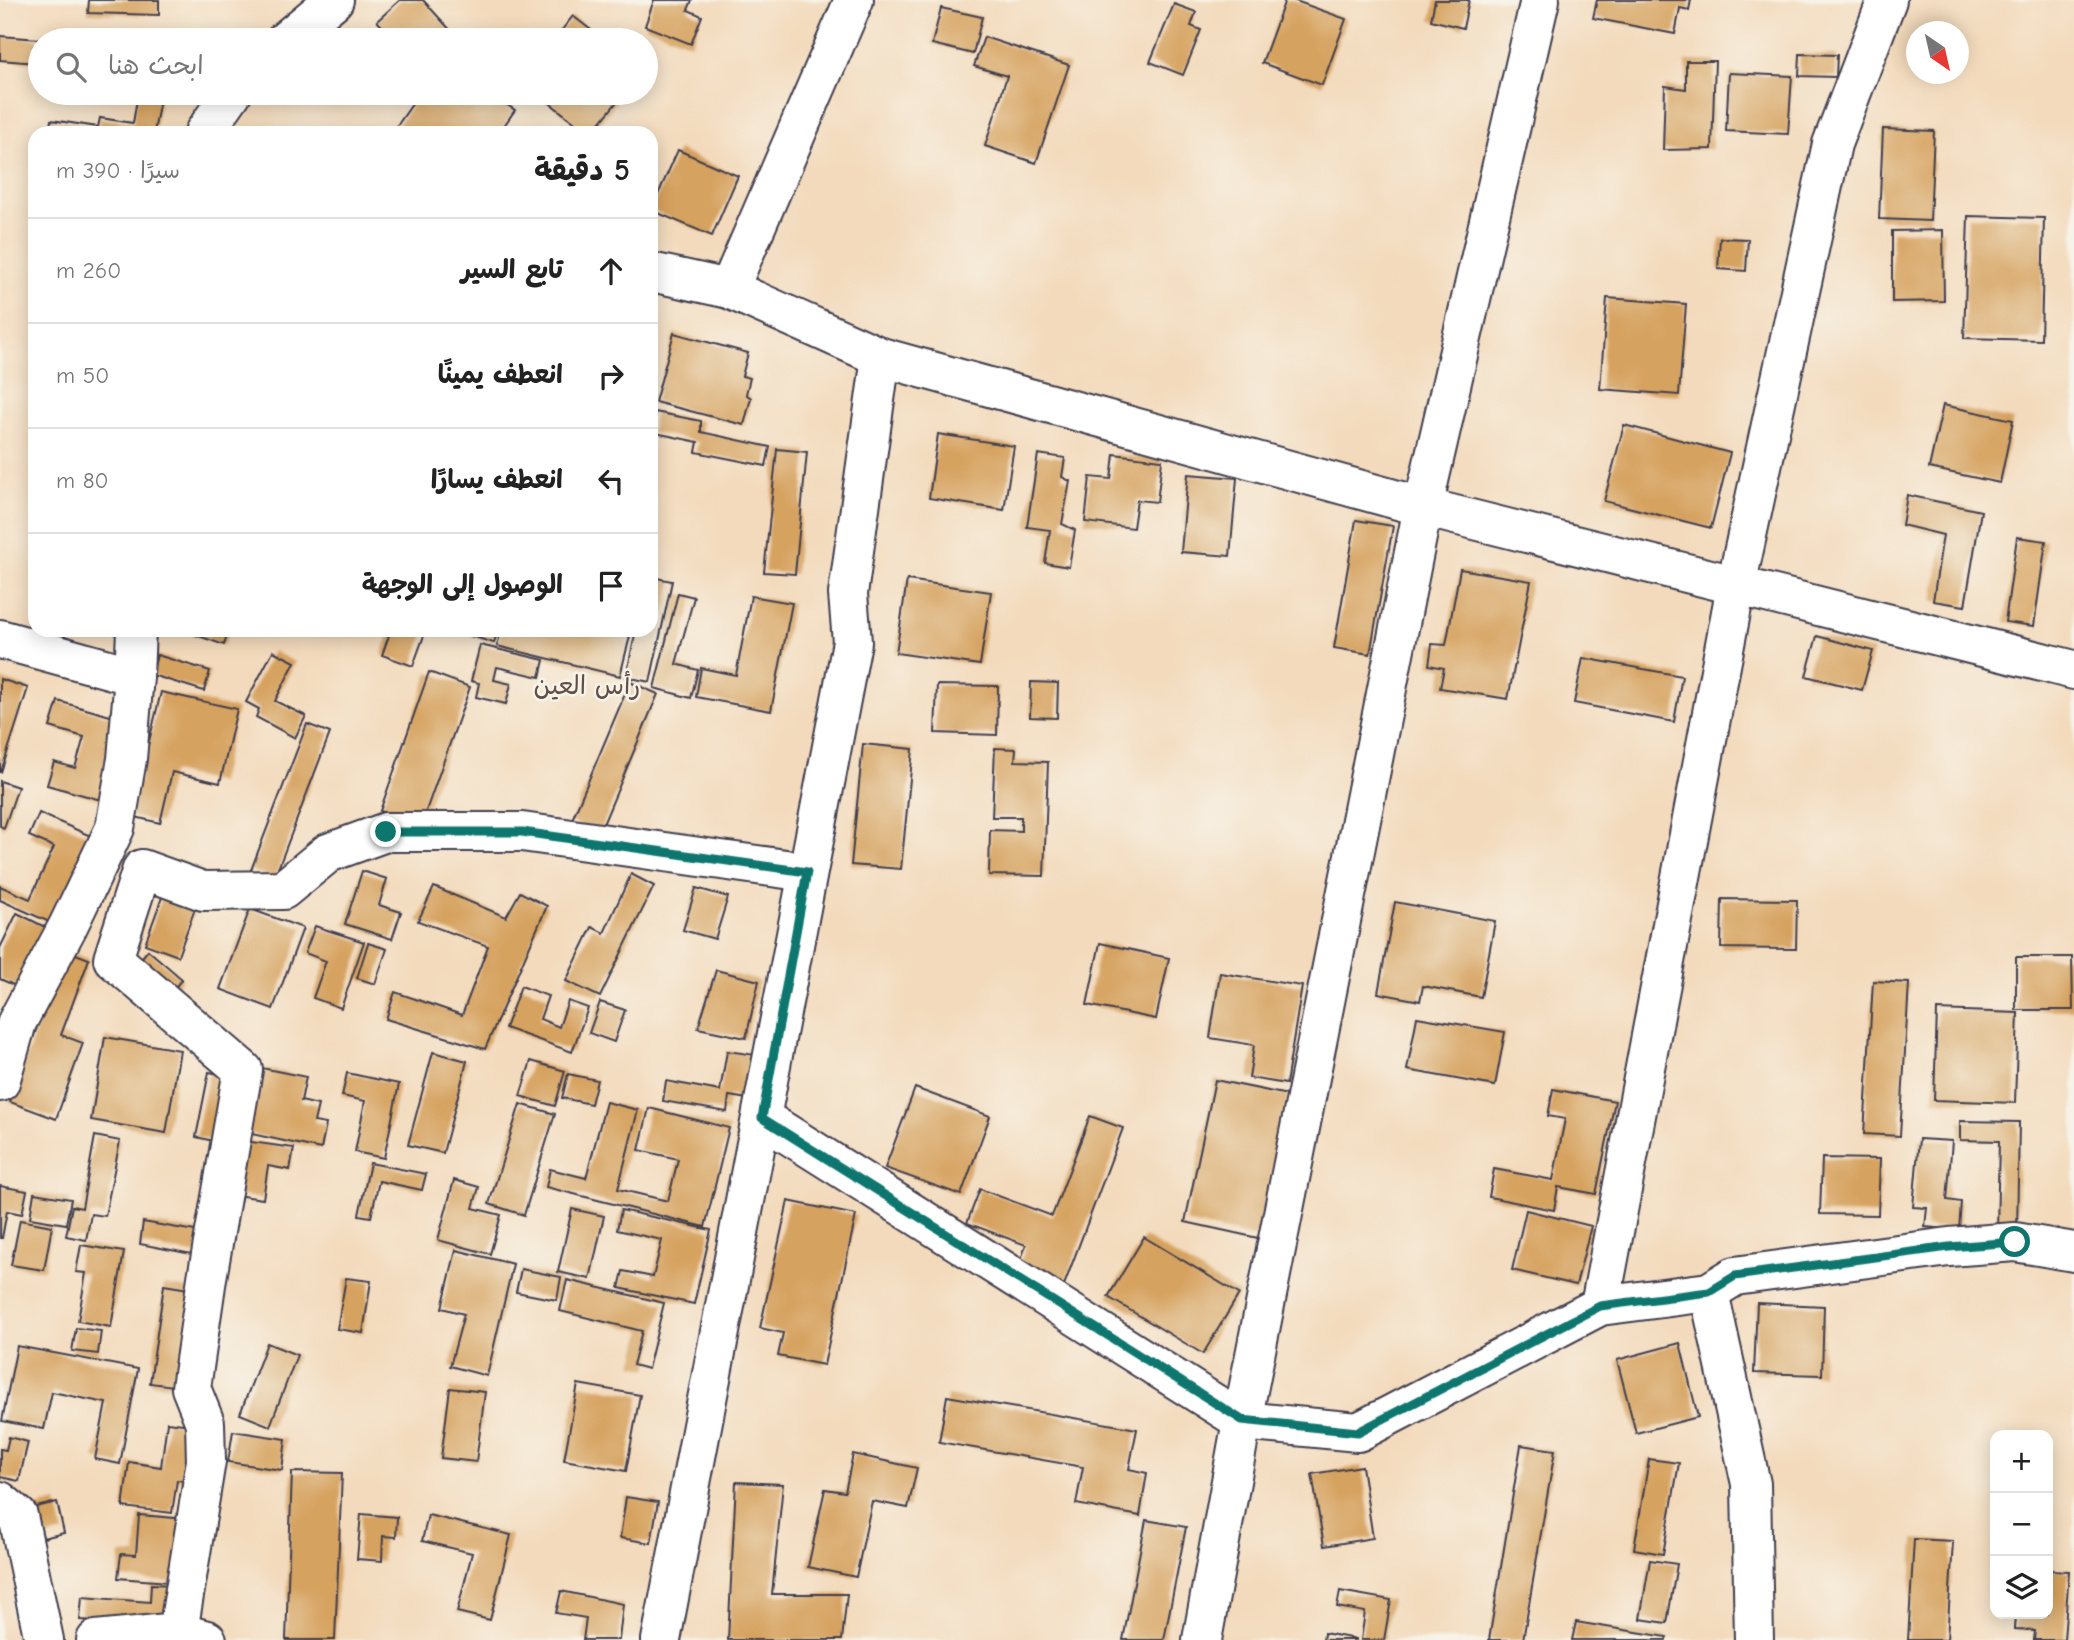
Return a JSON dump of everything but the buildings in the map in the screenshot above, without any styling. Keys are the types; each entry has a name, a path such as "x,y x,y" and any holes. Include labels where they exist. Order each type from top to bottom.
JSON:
{"street":[{"path":"300,28 334,0"},
{"path":"729,289 854,0"},
{"path":"1202,1640 1242,1420 1423,507 1540,0"},
{"path":"1600,1306 1736,586 1832,144 1887,0"},
{"path":"209,126 224,105"},
{"path":"658,274 729,289 881,357 1423,507 2074,670"},
{"path":"661,1640 852,642 849,594 881,357"},
{"path":"0,1082 17,1022 72,919 115,828 127,759 136,637"},
{"path":"0,639 134,676"},
{"path":"115,828 142,869 203,891 283,890 328,853 386,832 522,832 807,872"},
{"path":"113,958 142,869"},
{"path":"72,919 243,1070 191,1388 205,1423 206,1461 193,1636 96,1640"},
{"path":"762,1118 1242,1420 1358,1432 1600,1306 1709,1292 1735,1276 1949,1247 2015,1242 2074,1252"},
{"path":"1709,1292 1751,1484 1754,1640"},
{"path":"0,1502 18,1516 44,1640"}],"district":[{"name":"رأس العين","path":"587,686"}],"route":[{"path":"386,832 522,832 807,872 762,1118 1242,1420 1358,1432 1600,1306 1709,1292 1735,1276 1949,1247 2015,1242"}]}
